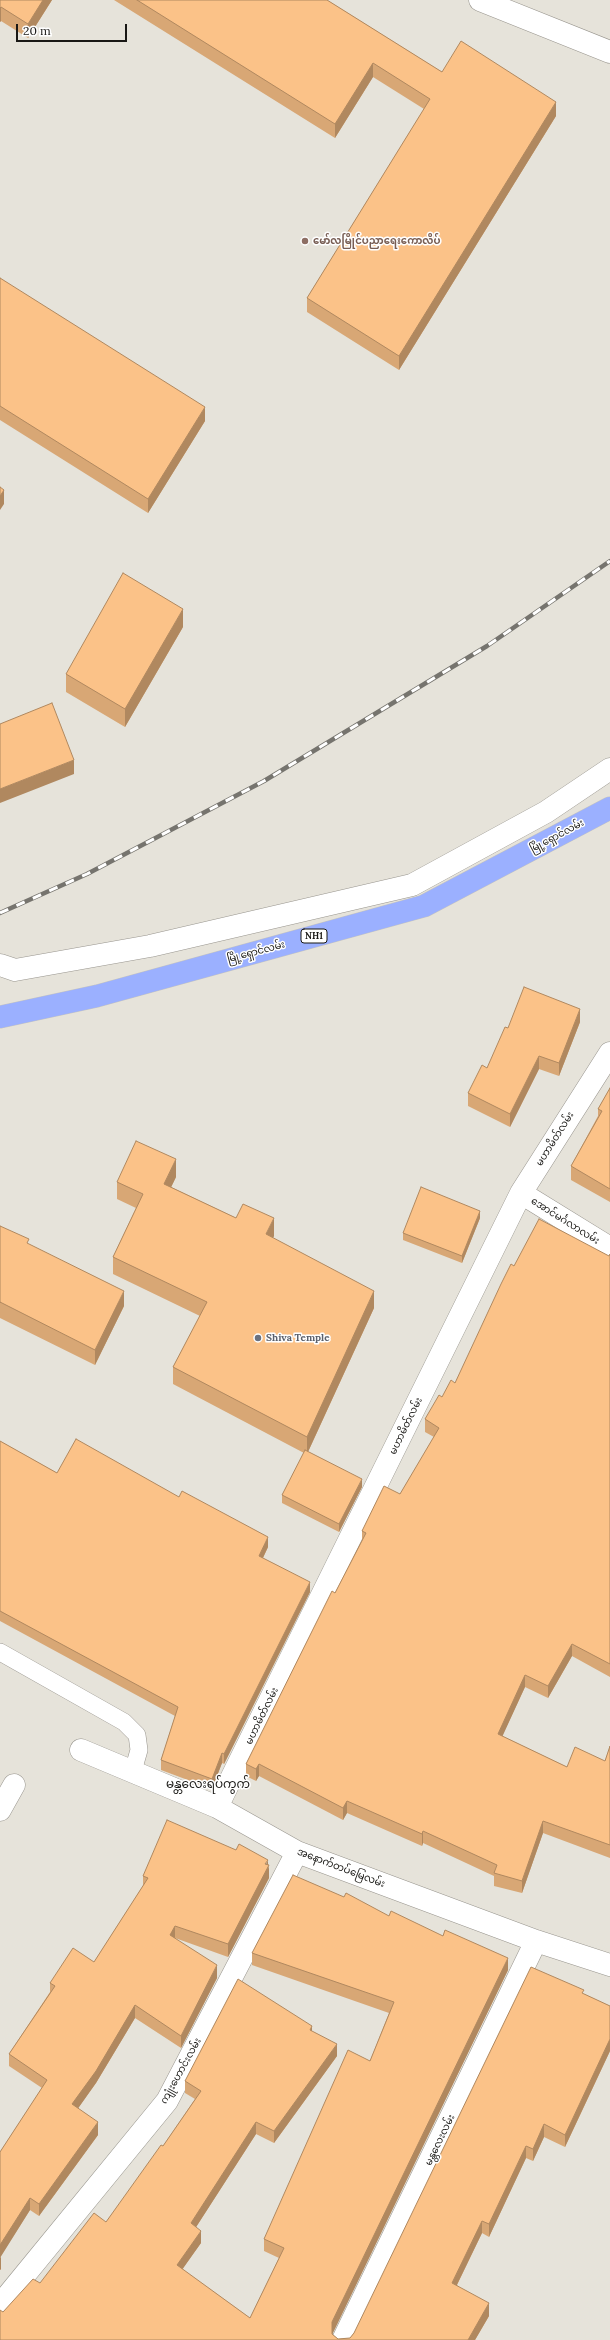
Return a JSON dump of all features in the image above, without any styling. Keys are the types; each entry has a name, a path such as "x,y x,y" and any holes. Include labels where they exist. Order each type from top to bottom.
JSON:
{"highway":[{"name":"မြို့ရှောင်လမ်း","path":"0,1017 97,996 424,906 610,808"}],"street":[{"path":"480,0 610,52"},
{"path":"0,965 15,970 150,946 412,884 546,812 610,769"},
{"name":"မဟာမိတ်လမ်း","path":"217,1807 521,1193 610,1053"},
{"name":"အောင်မင်္ဂလာလမ်း","path":"521,1193 610,1248"},
{"name":"အနောက်တပ်မြေလမ်း","path":"81,1750 133,1770 217,1807 297,1852 536,1941 610,1965"},
{"path":"0,1810 14,1785"},
{"name":"ကျုံးဟောင်းလမ်း","path":"0,2305 167,2101 297,1852"},
{"name":"မန္တလေးလမ်း","path":"344,2340 536,1941"}],"lane":[{"path":"0,1652 124,1722 137,1735 139,1750 133,1770"}],"building":[{"path":"0,0 43,0 28,24 1,7 0,8"},
{"path":"137,0 327,0 442,72 461,41 556,102 399,356 307,298 430,99 373,63 335,124"},
{"path":"0,278 205,407 148,499 0,406"},
{"path":"0,487 4,490 0,496"},
{"path":"123,573 183,609 125,709 66,674"},
{"path":"52,703 74,760 0,789 0,724"},
{"path":"524,987 580,1009 559,1063 539,1056 510,1114 468,1093 482,1065 487,1068 505,1027 508,1028"},
{"path":"610,1088 610,1189 571,1166 602,1111 598,1109"},
{"path":"136,1141 176,1159 164,1184 236,1218 243,1204 274,1218 266,1234 374,1291 307,1437 173,1367 207,1302 113,1257 143,1194 117,1182"},
{"path":"421,1187 480,1211 462,1256 403,1233"},
{"path":"539,1219 609,1256 610,1254 610,1664 572,1644 548,1686 525,1675 498,1734 567,1767 575,1747 605,1761 610,1746 610,1845 543,1821 522,1881 494,1873 497,1865 423,1831 422,1834 347,1801 343,1808 259,1764 256,1769 246,1764 332,1591 335,1593 366,1533 362,1531 384,1486 400,1494 439,1428 425,1419 439,1395 442,1397 451,1380 455,1383 511,1264 514,1266"},
{"path":"0,1226 29,1239 27,1243 124,1291 95,1350 0,1302"},
{"path":"76,1439 179,1497 182,1491 268,1537 259,1556 310,1582 224,1754 222,1753 212,1779 161,1760 178,1707 0,1611 0,1441 57,1473"},
{"path":"305,1450 362,1479 339,1524 282,1495"},
{"path":"167,1820 236,1850 239,1844 268,1860 265,1864 269,1865 228,1944 175,1926 170,1935 217,1965 181,2036 135,2005 96,2071 72,2104 98,2122 39,2204 30,2198 0,2245 0,2152 47,2080 9,2054 55,1986 50,1983 73,1948 94,1962 148,1878 143,1876"},
{"path":"293,1875 344,1897 346,1893 389,1916 391,1911 443,1936 445,1930 508,1958 332,2322 332,2334 338,2339 350,2338 354,2333 531,1967 584,1990 582,1993 610,2006 610,2039 565,2135 544,2124 533,2149 526,2146 489,2224 482,2221 452,2283 489,2303 468,2340 0,2340 0,2310 3,2312 33,2279 40,2283 94,2213 106,2222 161,2145 163,2146 201,2091 185,2081 238,1979 312,2026 310,2030 337,2044 274,2131 256,2122 191,2223 201,2231 177,2265 250,2318 284,2248 264,2239 348,2050 370,2061 394,2002 252,1953"}],"railway":[{"path":"0,913 87,874 264,781 487,646 610,561"}],"place":[{"name":"မော်လမြိုင်ပညာရေးကောလိပ်","path":"305,241"},
{"name":"Shiva Temple","path":"258,1338"}],"district":[{"name":"မန္တလေးရပ်ကွက်","path":"208,1785"}]}
